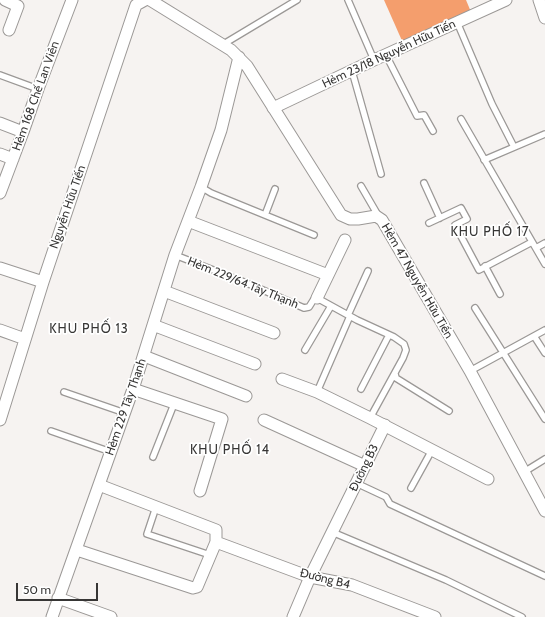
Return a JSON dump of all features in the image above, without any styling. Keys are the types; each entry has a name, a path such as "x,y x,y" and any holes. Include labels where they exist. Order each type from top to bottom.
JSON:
{"street":[{"path":"5,0 18,6 9,30"},
{"name":"Hẻm 168 Chế Lan Viên","path":"0,193 72,0"},
{"name":"Hẻm 47 Nguyễn Hữu Tiến","path":"150,0 222,45 239,58 253,74 341,215 348,219 355,220 372,216 379,217 470,370 545,511"},
{"name":"Hẻm 23/18 Nguyễn Hữu Tiến","path":"273,108 386,54 506,0"},
{"path":"539,0 545,18"},
{"name":"Nguyễn Hữu Tiến","path":"0,420 43,282 137,2"},
{"name":"Hẻm 229 Tây Thạnh","path":"52,617 125,413 175,255 221,130 239,58"},
{"path":"0,123 23,132"},
{"path":"0,154 13,159"},
{"path":"188,220 328,275"},
{"path":"317,298 345,240"},
{"path":"0,268 43,282"},
{"path":"164,291 274,333"},
{"path":"153,325 255,364"},
{"path":"0,330 25,339"},
{"path":"144,356 246,396"},
{"path":"282,379 317,392 385,425 488,479"},
{"path":"133,389 222,420 200,491"},
{"path":"264,420 365,466"},
{"name":"Đường B3","path":"293,617 310,577 385,425"},
{"path":"77,550 192,588 197,587 216,542 216,530 99,485"},
{"name":"Đường B4","path":"216,542 310,577 352,584 435,617"},
{"path":"58,598 111,617"}],"lane":[{"path":"222,45 297,0"},
{"path":"348,0 374,60"},
{"path":"457,22 492,104 514,147"},
{"path":"386,54 417,116 424,115 433,131"},
{"path":"352,70 381,174"},
{"path":"0,75 38,89"},
{"path":"461,120 545,264"},
{"path":"484,160 545,134"},
{"path":"424,183 440,218"},
{"path":"361,186 379,217"},
{"path":"265,215 275,189"},
{"path":"199,192 211,193 314,235"},
{"path":"429,223 461,208 467,219 455,225 479,270 532,242"},
{"path":"536,248 545,243"},
{"name":"Hẻm 229/64 Tây Thạnh","path":"175,255 249,284 304,308 308,307 314,299 317,298 404,344 406,348 403,358 370,418"},
{"path":"485,266 500,294"},
{"path":"317,392 368,272"},
{"path":"305,350 331,306"},
{"path":"475,308 545,419"},
{"path":"470,370 545,330"},
{"path":"361,390 389,335"},
{"path":"534,336 545,353"},
{"path":"395,374 396,378 449,411"},
{"path":"64,392 125,413"},
{"path":"153,457 174,404"},
{"path":"51,431 111,452"},
{"path":"410,488 432,450"},
{"path":"524,472 545,459"},
{"path":"356,483 386,497 390,504 545,576"},
{"path":"156,507 147,534 210,555"},
{"path":"332,532 446,580 522,617"}],"shaded area":[{"path":"384,0 466,0 471,12 403,43"}],"district":[{"name":"KHU PHỐ 17","path":"490,232"},
{"name":"KHU PHỐ 13","path":"89,329"},
{"name":"KHU PHỐ 14","path":"230,450"}]}
